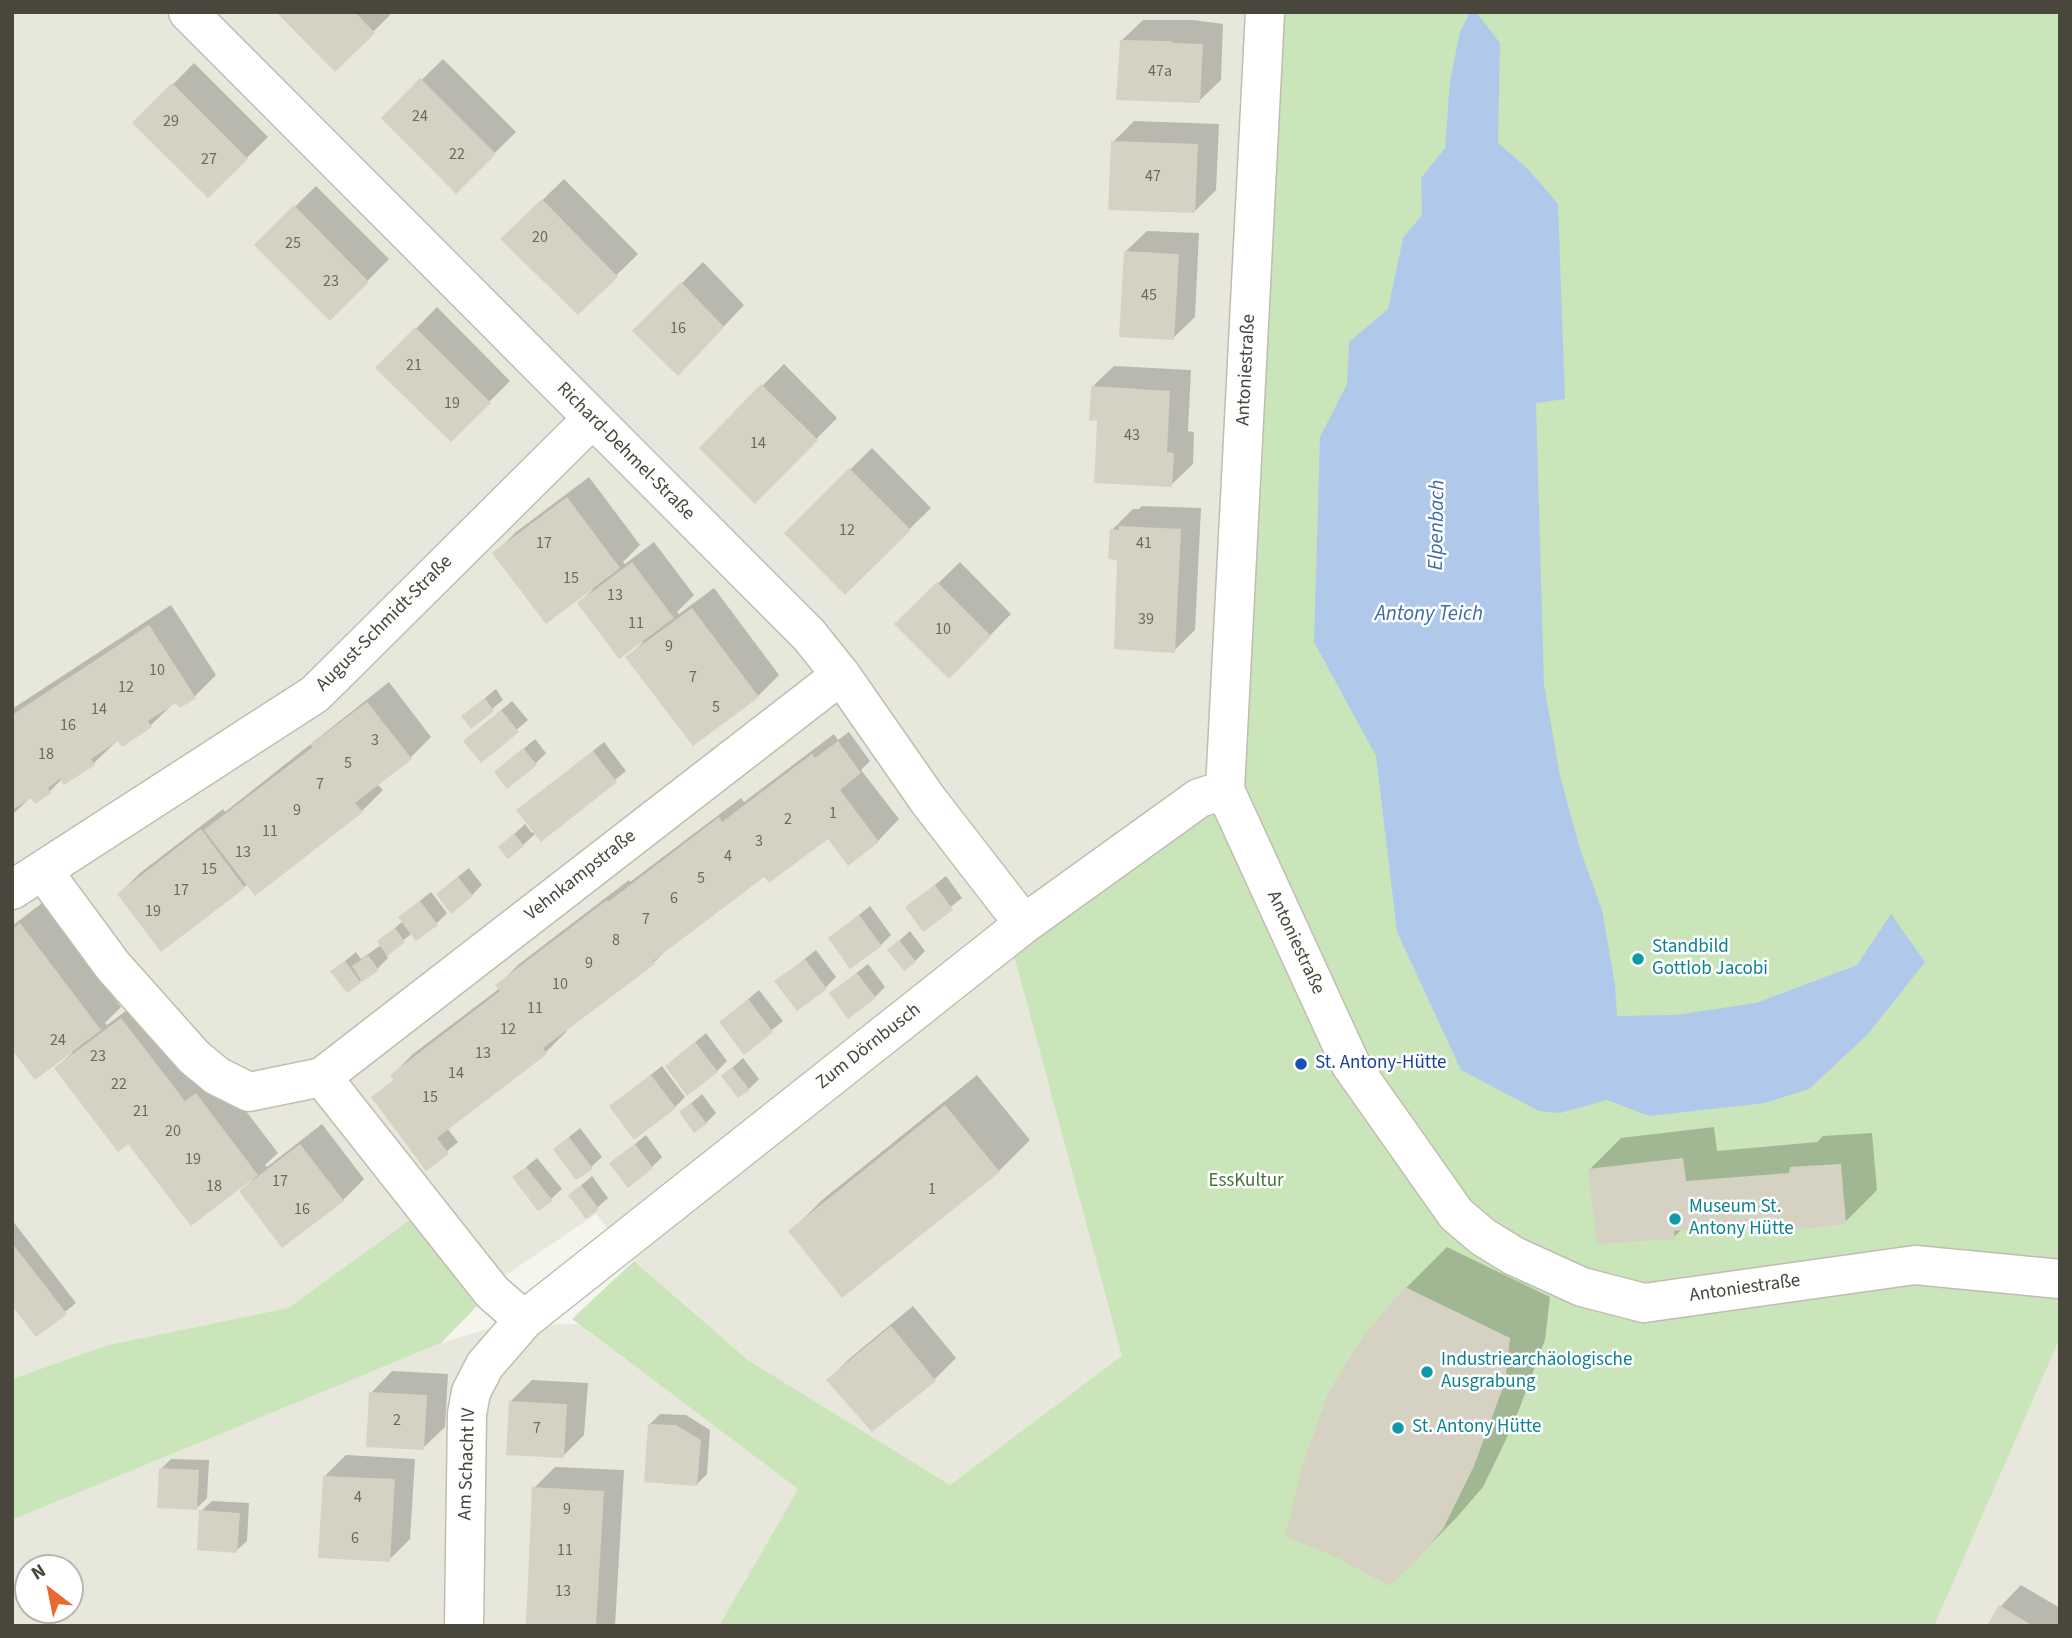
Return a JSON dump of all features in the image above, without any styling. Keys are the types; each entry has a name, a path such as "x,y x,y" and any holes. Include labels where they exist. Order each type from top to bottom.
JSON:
{"street":[{"name":"Richard-Dehmel-Straße","path":"188,12 809,635 928,800 1024,924"},
{"name":"Antoniestraße","path":"1265,12 1225,790 1351,1065 1456,1214 1483,1237 1514,1256 1583,1287 1644,1303 1915,1265 2060,1279"},
{"name":"August-Schmidt-Straße","path":"28,880 315,694 592,418"},
{"name":"Vehnkampstraße","path":"28,880 113,966 194,1057 217,1076 249,1092 322,1077 841,676"},
{"name":"Zum Dörnbusch","path":"524,1320 1024,924 1199,798 1225,790"},
{"path":"322,1077 492,1292 524,1320"},
{"name":"Am Schacht IV","path":"464,1626 467,1414 471,1392 485,1365 524,1320"}],"shaded area":[{"path":"12,12 1252,12 1206,779 1013,952 1123,1356 950,1485 748,1360 634,1261 596,1214 500,1279 411,1219 288,1308 108,1345 12,1379"},
{"path":"578,1324 798,1489 719,1626 12,1626 12,1520 441,1343 501,1325"},
{"path":"2060,1338 2060,1626 1934,1626"}],"green space":[{"name":"EssKultur","path":"1280,12 2060,12 2060,1338 1934,1626 719,1626 798,1489 572,1319 634,1261 748,1360 950,1485 1122,1356 1013,952 1242,785"},
{"path":"411,1219 477,1306 441,1343 12,1520 12,1379 108,1345 288,1308"}],"water":[{"name":"Antony Teich","path":"1470,12 1476,12 1500,43 1498,143 1529,170 1558,204 1565,399 1536,403 1544,684 1560,776 1581,852 1602,910 1615,984 1617,1016 1675,1015 1756,1003 1857,965 1891,914 1925,962 1868,1034 1809,1089 1765,1103 1649,1116 1607,1100 1560,1113 1539,1111 1461,1070 1397,932 1376,756 1314,642 1320,437 1347,384 1349,342 1388,309 1403,238 1422,215 1421,178 1445,148 1450,81 1460,32"}],"building":[{"path":"276,12 355,12 375,33 335,72"},
{"path":"1120,40 1203,44 1200,103 1116,100"},
{"path":"420,78 496,154 456,194 381,118"},
{"path":"172,83 248,159 208,198 132,123"},
{"path":"1111,141 1198,144 1195,213 1108,210"},
{"path":"542,199 618,277 578,315 500,239"},
{"path":"294,205 369,282 330,321 254,245"},
{"path":"1124,251 1179,254 1174,340 1119,337"},
{"path":"681,282 724,327 678,376 632,331"},
{"path":"415,327 491,403 451,442 375,368"},
{"path":"761,384 818,440 755,504 699,448"},
{"path":"1091,386 1170,391 1167,452 1174,453 1172,487 1094,483 1097,420 1089,421"},
{"path":"849,468 911,530 845,595 784,533"},
{"path":"567,497 620,568 546,624 492,553"},
{"path":"1119,526 1181,529 1175,653 1114,649 1117,560 1108,559 1110,529 1119,530"},
{"path":"632,562 674,618 619,659 577,603"},
{"path":"937,582 991,636 949,679 894,624"},
{"path":"692,608 759,697 693,746 625,657"},
{"path":"149,625 196,698 180,708 176,703 148,721 152,727 122,747 118,741 104,750 91,759 95,765 64,785 60,779 48,788 51,793 35,804 31,798 12,810 12,715"},
{"path":"485,698 494,711 471,729 461,716"},
{"path":"367,702 412,759 355,803 363,812 255,896 204,830"},
{"path":"501,710 519,732 481,763 463,741"},
{"path":"838,741 861,773 840,790 879,842 848,866 828,839 769,883 764,877 653,961 655,964 543,1048 547,1054 437,1138 449,1154 426,1171 371,1097 394,1080 390,1075 500,991 495,985 607,900 608,902 719,817 722,822 812,754 815,758"},
{"path":"523,748 537,765 507,789 494,772"},
{"path":"593,751 617,782 541,842 516,810"},
{"path":"201,829 245,888 161,952 117,894"},
{"path":"514,833 524,846 508,859 498,847"},
{"path":"458,877 473,896 451,914 436,894"},
{"path":"935,885 953,910 923,932 905,907"},
{"path":"420,901 438,925 416,941 398,917"},
{"path":"859,915 882,946 850,969 828,938"},
{"path":"20,923 101,1030 35,1080 12,1050 12,929"},
{"path":"395,928 405,942 387,956 377,941"},
{"path":"899,940 916,962 904,971 887,950"},
{"path":"368,955 379,970 362,982 352,966"},
{"path":"805,959 827,989 797,1011 774,981"},
{"path":"345,961 361,983 347,993 330,971"},
{"path":"857,973 876,998 848,1019 829,993"},
{"path":"748,999 773,1032 744,1055 719,1022"},
{"path":"121,1018 185,1101 196,1093 258,1175 191,1226 128,1144 118,1152 54,1068"},
{"path":"695,1042 718,1072 687,1096 665,1066"},
{"path":"732,1067 750,1090 738,1098 721,1076"},
{"path":"651,1075 676,1108 634,1140 609,1106"},
{"path":"691,1103 707,1124 694,1133 679,1112"},
{"path":"945,1105 1000,1172 842,1298 788,1231"},
{"path":"569,1137 593,1169 576,1180 553,1149"},
{"path":"300,1144 344,1201 282,1248 239,1191"},
{"path":"635,1144 653,1168 628,1188 609,1163"},
{"path":"1683,1158 1686,1181 1789,1173 1790,1167 1841,1164 1846,1224 1793,1230 1792,1221 1674,1231 1675,1239 1597,1244 1588,1169"},
{"path":"526,1167 553,1201 538,1211 512,1177"},
{"path":"581,1185 599,1209 586,1219 568,1195"},
{"path":"12,1243 67,1314 36,1337 12,1306"},
{"path":"1405,1287 1510,1338 1505,1382 1474,1466 1443,1529 1390,1586 1335,1557 1285,1536 1302,1467 1328,1393 1365,1334"},
{"path":"891,1326 936,1381 872,1432 826,1380"},
{"path":"369,1392 427,1395 424,1450 366,1447"},
{"path":"509,1401 567,1404 564,1458 506,1455"},
{"path":"648,1424 676,1425 701,1440 697,1486 644,1482"},
{"path":"159,1468 199,1470 197,1510 157,1508"},
{"path":"323,1476 395,1479 390,1562 318,1558"},
{"path":"532,1487 604,1491 596,1626 526,1626"},
{"path":"199,1510 240,1513 237,1553 197,1550"},
{"path":"1999,1605 2033,1626 1987,1626"}],"place":[{"name":"Standbild Gottlob Jacobi","path":"1638,959"},
{"name":"St. Antony-Hütte","path":"1301,1064"},
{"name":"Museum St. Antony Hütte","path":"1675,1219"},
{"name":"Industriearchäologische Ausgrabung","path":"1427,1372"},
{"name":"St. Antony Hütte","path":"1398,1428"}],"water label":[{"name":"Elpenbach","path":"1438,525"}]}
